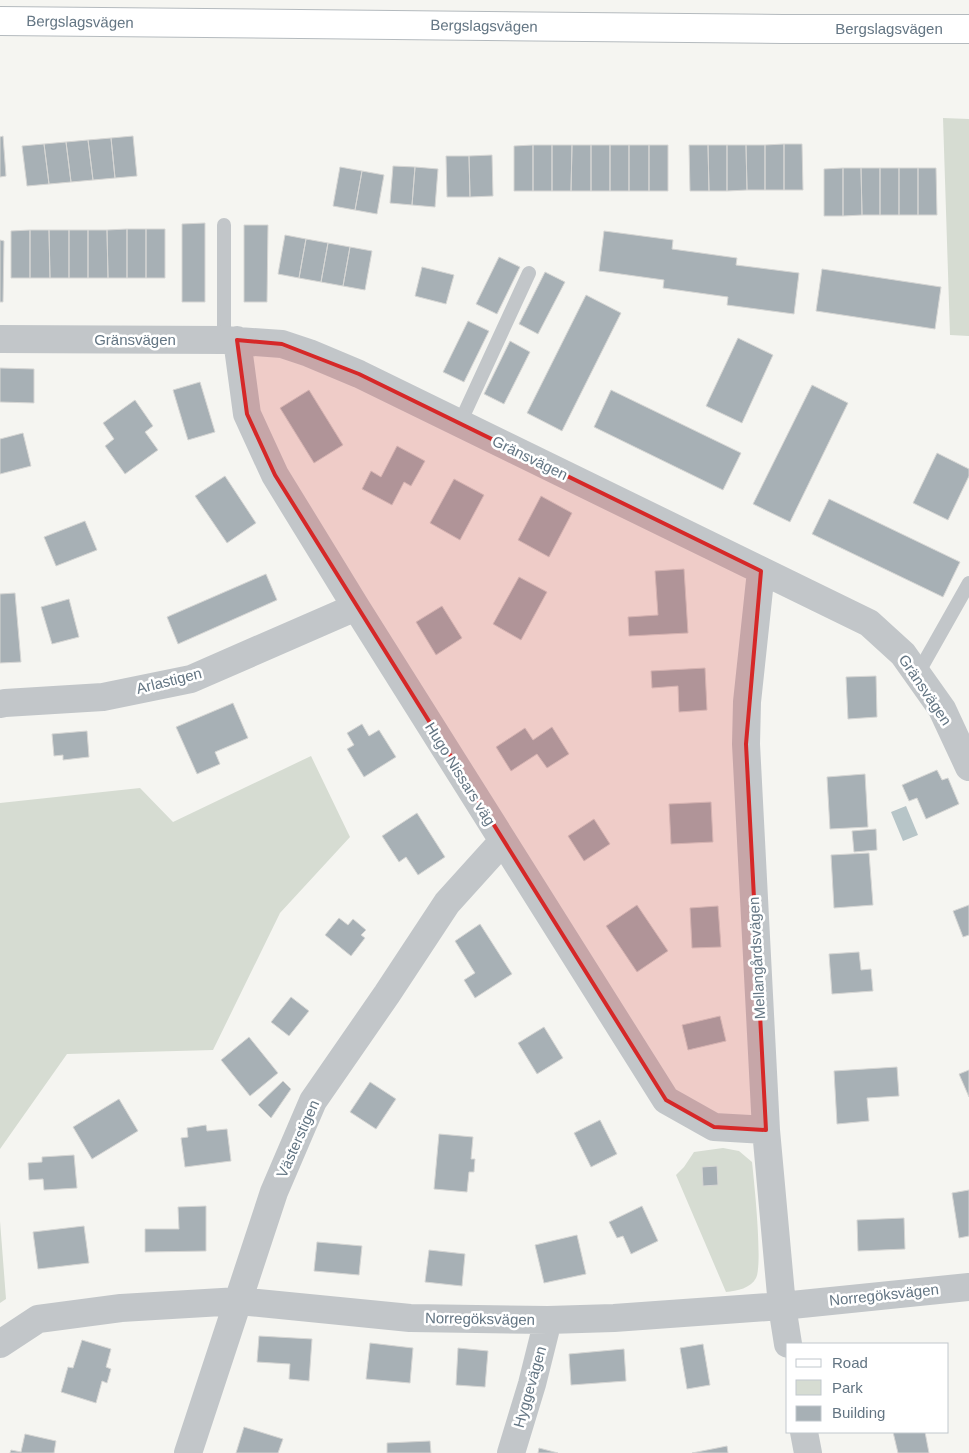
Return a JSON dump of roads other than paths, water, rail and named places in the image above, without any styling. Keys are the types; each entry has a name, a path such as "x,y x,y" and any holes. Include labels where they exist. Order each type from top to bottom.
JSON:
{"main road":[{"name":"Bergslagsvägen","path":"0,21 763,29 969,29"}],"street":[{"name":"Gränsvägen","path":"0,339 230,340 282,344 309,353 358,374 459,425 869,623 902,654 942,709 969,767"},
{"name":"Hugo Nissars väg","path":"230,340 247,414 275,474 356,607 666,1100 714,1127 766,1130"},
{"name":"Mellangårdsvägen","path":"761,571 747,702 746,744 766,1130 782,1306 788,1343"},
{"name":"Arlastigen","path":"0,704 103,697 190,679 356,607"},
{"name":"Västerstigen","path":"188,1453 274,1192 313,1101 387,994 446,903 503,841"},
{"name":"Norregöksvägen","path":"0,1344 38,1319 121,1308 239,1301 410,1318 548,1320 614,1318 782,1306 969,1287"},
{"name":"Hyggevägen","path":"510,1453 532,1384 548,1320"},
{"path":"804,1433 808,1453"}],"lane":[{"path":"224,225 230,340"},
{"path":"459,425 528,273"},
{"path":"917,675 969,582"}]}
